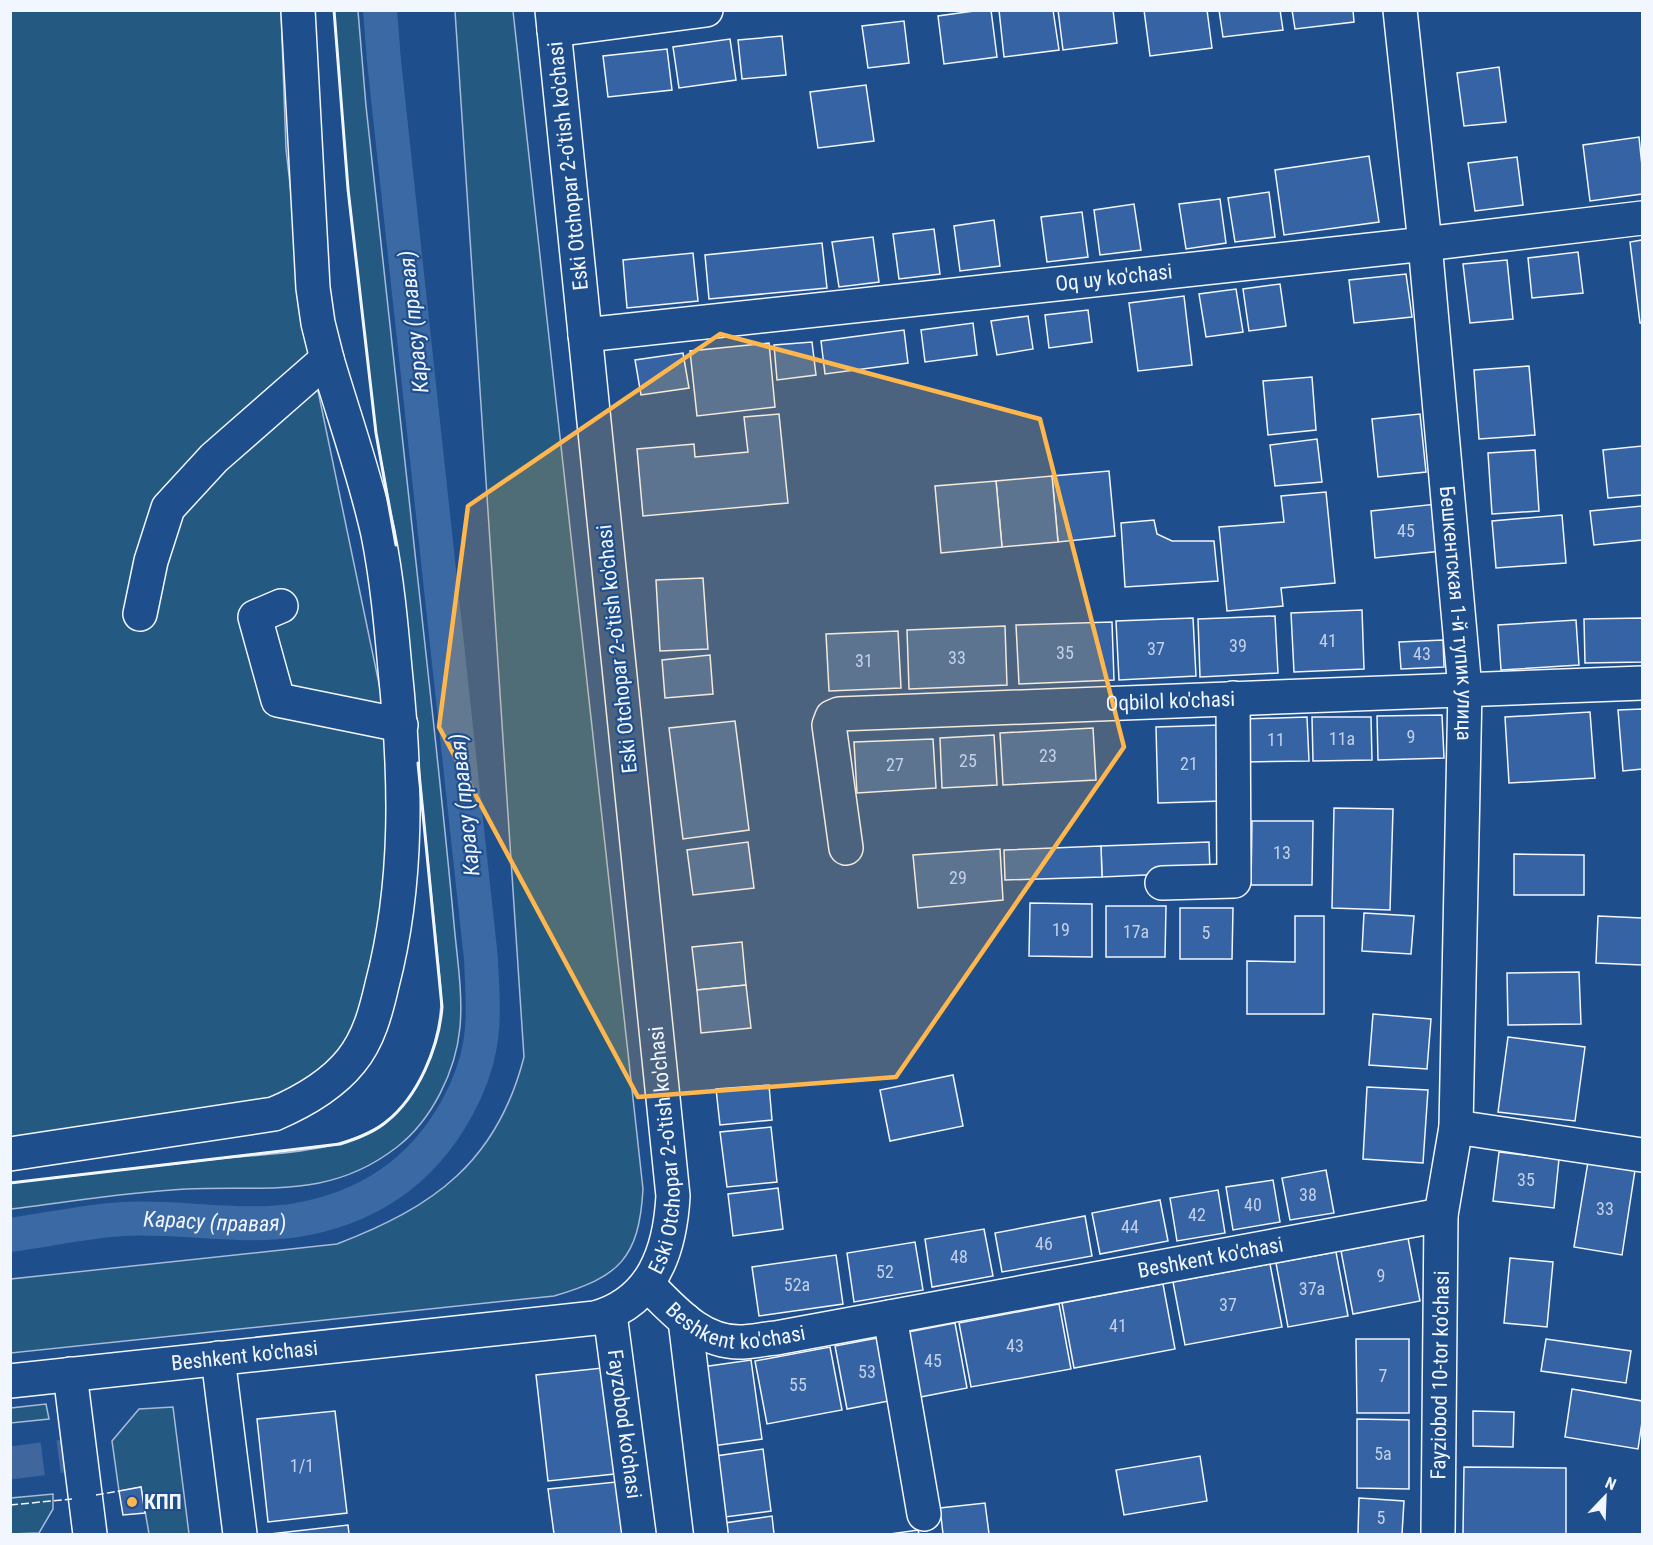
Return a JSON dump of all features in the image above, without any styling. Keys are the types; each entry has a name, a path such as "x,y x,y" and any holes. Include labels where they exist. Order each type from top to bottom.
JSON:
{"street":[{"path":"10,1154 274,1114 314,1094 351,1061 363,1042 372,1023 389,959 403,843 401,725 390,618 377,532 327,359 313,288 298,10"},
{"path":"553,20 706,10"},
{"name":"Бешкентская 1-й тупик улица","path":"1400,10 1425,244 1465,689 1456,1127 1441,1215"},
{"name":"Eski Otchopar 2-o'tish ko'chasi","path":"553,20 673,1196 672,1220 667,1243 659,1264 647,1284"},
{"name":"Oq uy ko'chasi","path":"585,335 1425,244 1642,218"},
{"path":"140,614 151,561 168,508 214,458 327,359"},
{"path":"281,606 255,617 278,699 401,725"},
{"name":"Oqbilol ko'chasi","path":"846,848 829,725 832,717 839,714 1642,683"},
{"path":"1162,883 1234,881 1233,698"},
{"path":"1456,1127 1642,1155"},
{"name":"Beshkent ko'chasi","path":"10,1381 595,1318 610,1314 631,1301 647,1284 685,1320 708,1336 739,1342 776,1338 1441,1215"},
{"name":"Fayziobod 10-tor ko'chasi","path":"1438,1534 1441,1215"},
{"name":"Fayzobod ko'chasi","path":"610,1314 639,1534"},
{"path":"890,1317 924,1514"},
{"path":"685,1320 711,1534"},
{"path":"218,1358 240,1534"},
{"path":"69,1374 90,1534"}],"highlighted area":[{"path":"720,334 1040,419 1124,747 896,1077 638,1097 439,727 468,506"}],"shaded area":[{"path":"10,11 281,11 286,149 308,343 388,727 391,791 377,948 357,1022 337,1053 315,1075 287,1091 256,1102 11,1137"},
{"path":"334,11 358,11 366,106 426,649 459,976 461,1001 458,1044 448,1077 440,1093 410,1136 372,1164 346,1175 321,1183 296,1186 164,1190 11,1209 10,1183 302,1151 344,1142 363,1135 381,1125 408,1100 427,1064 433,1045 441,1007 441,989 395,532 376,433 348,189"},
{"path":"455,11 513,11 643,1189 637,1233 621,1262 610,1272 595,1281 554,1296 11,1353 11,1279 337,1244 403,1214 432,1196 457,1176 479,1153 497,1125 512,1094 524,1057"},
{"path":"46,1404 49,1419 11,1423 11,1408"},
{"path":"173,1407 189,1534 149,1534 141,1487 119,1491 112,1441 139,1409"},
{"path":"53,1494 53,1509 39,1533 11,1534 11,1498"}],"building":[{"path":"991,10 997,57 944,64 938,16"},
{"path":"999,10 1053,10 1059,50 1004,57"},
{"path":"1058,10 1113,10 1117,43 1063,50"},
{"path":"1144,10 1207,10 1212,48 1150,56"},
{"path":"1219,10 1280,10 1283,30 1223,37"},
{"path":"1292,10 1353,10 1354,22 1295,29"},
{"path":"904,21 909,63 868,68 862,26"},
{"path":"782,36 786,75 742,79 738,40"},
{"path":"730,39 736,80 679,88 673,47"},
{"path":"667,49 672,90 608,97 603,56"},
{"path":"1499,67 1506,122 1464,126 1457,73"},
{"path":"866,85 874,141 818,148 810,92"},
{"path":"1639,137 1642,194 1590,201 1583,145"},
{"path":"1369,156 1379,222 1284,235 1275,170"},
{"path":"1517,157 1523,205 1475,211 1468,163"},
{"path":"1269,192 1275,237 1235,242 1228,198"},
{"path":"1220,199 1226,243 1186,249 1179,204"},
{"path":"1134,204 1141,250 1100,255 1094,210"},
{"path":"1082,212 1088,257 1047,262 1041,217"},
{"path":"994,220 1000,266 960,271 954,226"},
{"path":"934,229 940,274 899,279 893,234"},
{"path":"873,237 879,282 839,287 832,242"},
{"path":"1642,240 1642,323 1640,323 1630,242"},
{"path":"822,243 827,288 709,299 705,255"},
{"path":"1578,252 1583,293 1532,298 1528,258"},
{"path":"693,253 698,301 627,308 623,260"},
{"path":"1507,260 1513,319 1470,323 1463,264"},
{"path":"1406,274 1412,317 1354,323 1349,280"},
{"path":"1280,284 1286,326 1249,331 1243,289"},
{"path":"1236,289 1243,332 1206,337 1199,294"},
{"path":"1184,296 1192,365 1138,371 1129,303"},
{"path":"1088,310 1092,342 1049,348 1045,315"},
{"path":"1028,316 1033,349 997,355 991,321"},
{"path":"973,323 977,355 925,362 921,330"},
{"path":"904,330 908,363 825,374 821,341"},
{"path":"812,342 816,375 777,380 774,345"},
{"path":"769,343 775,407 697,416 690,351"},
{"path":"683,353 689,388 641,395 635,360"},
{"path":"1529,366 1535,435 1479,439 1474,370"},
{"path":"1312,377 1316,430 1268,435 1263,381"},
{"path":"779,414 788,503 643,516 637,449 694,444 695,457 748,452 744,417"},
{"path":"1420,414 1426,472 1378,477 1372,419"},
{"path":"1317,439 1322,482 1275,486 1270,445"},
{"path":"1642,446 1642,495 1608,498 1603,450"},
{"path":"1535,450 1539,511 1492,514 1488,453"},
{"path":"1109,471 1115,536 1058,542 1052,476"},
{"path":"1052,476 1058,542 1002,547 996,481"},
{"path":"996,481 1002,547 941,553 935,486"},
{"path":"1326,492 1335,583 1281,588 1283,606 1227,611 1219,527 1284,522 1281,496"},
{"path":"1437,504 1442,551 1375,558 1371,511"},
{"path":"1642,506 1642,540 1594,545 1590,511"},
{"path":"1562,515 1566,563 1496,568 1492,521"},
{"path":"1154,520 1157,534 1172,541 1214,541 1218,581 1125,587 1121,523"},
{"path":"703,578 708,649 660,651 656,580"},
{"path":"1362,610 1364,669 1294,672 1291,613"},
{"path":"1275,616 1278,673 1200,677 1198,619"},
{"path":"1193,618 1196,676 1119,680 1116,621"},
{"path":"1642,618 1642,662 1585,663 1584,619"},
{"path":"1576,620 1579,665 1501,670 1498,625"},
{"path":"1112,622 1114,680 1019,684 1016,625"},
{"path":"1005,626 1007,685 909,689 907,630"},
{"path":"898,631 901,688 829,691 826,634"},
{"path":"1443,640 1444,667 1401,669 1399,642"},
{"path":"710,655 713,694 665,698 662,660"},
{"path":"1642,709 1642,769 1623,771 1618,710"},
{"path":"1590,712 1595,778 1509,783 1505,717"},
{"path":"1442,715 1444,758 1378,760 1377,716"},
{"path":"1307,717 1309,761 1245,762 1243,719"},
{"path":"1312,717 1371,717 1372,760 1313,761"},
{"path":"735,721 749,830 683,839 669,728"},
{"path":"1220,725 1223,801 1158,803 1156,727"},
{"path":"1093,728 1096,780 1003,785 1000,733"},
{"path":"994,735 997,785 942,788 940,738"},
{"path":"933,739 936,788 857,793 854,742"},
{"path":"1334,808 1393,809 1390,910 1332,908"},
{"path":"1252,821 1313,821 1312,885 1251,885"},
{"path":"748,842 754,888 693,895 687,850"},
{"path":"1209,842 1210,872 1102,877 1101,846"},
{"path":"1101,846 1102,877 1005,880 1004,850"},
{"path":"1000,849 1003,900 918,908 913,855"},
{"path":"1514,854 1584,855 1584,895 1514,895"},
{"path":"1030,903 1092,904 1092,957 1029,956"},
{"path":"1106,906 1166,906 1165,957 1106,957"},
{"path":"1180,908 1233,908 1232,959 1180,959"},
{"path":"1364,913 1414,916 1411,954 1362,951"},
{"path":"1295,916 1324,916 1324,1014 1247,1014 1247,961 1295,962"},
{"path":"1598,916 1642,918 1642,965 1596,963"},
{"path":"742,942 746,985 697,990 692,947"},
{"path":"1579,972 1581,1024 1508,1025 1507,973"},
{"path":"746,985 751,1028 701,1033 697,990"},
{"path":"1373,1014 1431,1019 1427,1069 1369,1065"},
{"path":"1508,1037 1585,1047 1575,1121 1498,1112"},
{"path":"953,1075 963,1126 890,1141 880,1090"},
{"path":"769,1085 772,1120 720,1125 716,1089"},
{"path":"1367,1087 1428,1090 1423,1163 1363,1159"},
{"path":"771,1127 777,1182 727,1187 720,1132"},
{"path":"1499,1152 1559,1159 1554,1208 1493,1201"},
{"path":"1588,1162 1635,1170 1622,1255 1574,1247"},
{"path":"1326,1170 1334,1213 1290,1220 1282,1178"},
{"path":"1273,1180 1280,1222 1233,1230 1226,1187"},
{"path":"778,1188 783,1229 733,1236 728,1194"},
{"path":"1218,1190 1225,1233 1177,1241 1170,1198"},
{"path":"1160,1200 1168,1241 1100,1254 1092,1213"},
{"path":"1085,1216 1092,1256 1002,1272 995,1233"},
{"path":"984,1229 993,1276 932,1287 925,1239"},
{"path":"1408,1238 1420,1301 1353,1314 1341,1251"},
{"path":"915,1242 923,1290 854,1302 847,1253"},
{"path":"1336,1252 1348,1316 1288,1327 1276,1263"},
{"path":"836,1255 843,1304 759,1316 752,1267"},
{"path":"1510,1258 1553,1262 1547,1327 1504,1323"},
{"path":"1270,1264 1282,1327 1185,1345 1173,1282"},
{"path":"1163,1284 1175,1349 1074,1368 1062,1303"},
{"path":"1059,1304 1071,1369 971,1387 959,1323"},
{"path":"955,1323 967,1388 910,1399 898,1334"},
{"path":"888,1336 899,1399 847,1409 835,1346"},
{"path":"1356,1339 1409,1339 1409,1413 1357,1413"},
{"path":"1546,1339 1631,1351 1626,1383 1541,1371"},
{"path":"830,1347 842,1410 767,1424 755,1361"},
{"path":"751,1360 762,1439 713,1446 702,1367"},
{"path":"612,1367 624,1473 548,1481 536,1375"},
{"path":"1572,1389 1642,1401 1638,1449 1565,1437"},
{"path":"335,1411 347,1513 268,1522 257,1419"},
{"path":"1473,1411 1514,1412 1513,1447 1473,1446"},
{"path":"1357,1419 1409,1420 1409,1489 1357,1488"},
{"path":"763,1449 771,1511 725,1517 716,1456"},
{"path":"1200,1456 1207,1501 1124,1515 1116,1470"},
{"path":"1464,1467 1566,1468 1566,1534 1463,1534"},
{"path":"626,1481 632,1534 554,1534 548,1489"},
{"name":"КПП","path":"141,1487 145,1513 123,1515 119,1491"},
{"path":"1359,1498 1404,1501 1402,1534 1358,1534"},
{"path":"985,1503 989,1534 943,1534 940,1508"},
{"path":"772,1516 774,1534 727,1534 725,1523"},
{"path":"348,1525 349,1534 270,1534"},
{"path":"918,1530 919,1534 890,1534"}],"waterway":[{"name":"Карасу (правая)","path":"10,1235 123,1219 270,1223 318,1216 343,1208 367,1198 388,1185 426,1152 443,1131 457,1108 474,1070 482,1023 481,959 380,10"}],"tunnel":[{"path":"10,1463 80,1454"}],"fence":[{"path":"334,10 348,189 376,433 396,544"},
{"path":"10,1183 340,1144 376,1129 397,1112 408,1099 425,1070 436,1038 442,1007 418,764"},
{"path":"96,1495 119,1491"},
{"path":"10,1505 72,1499"}],"wall":[{"path":"334,10 348,189 376,433 396,545"},
{"path":"10,1183 340,1144 376,1129 397,1112 408,1099 425,1070 436,1038 442,1007 418,763"}],"place":[{"name":"КПП","path":"132,1502"}]}
